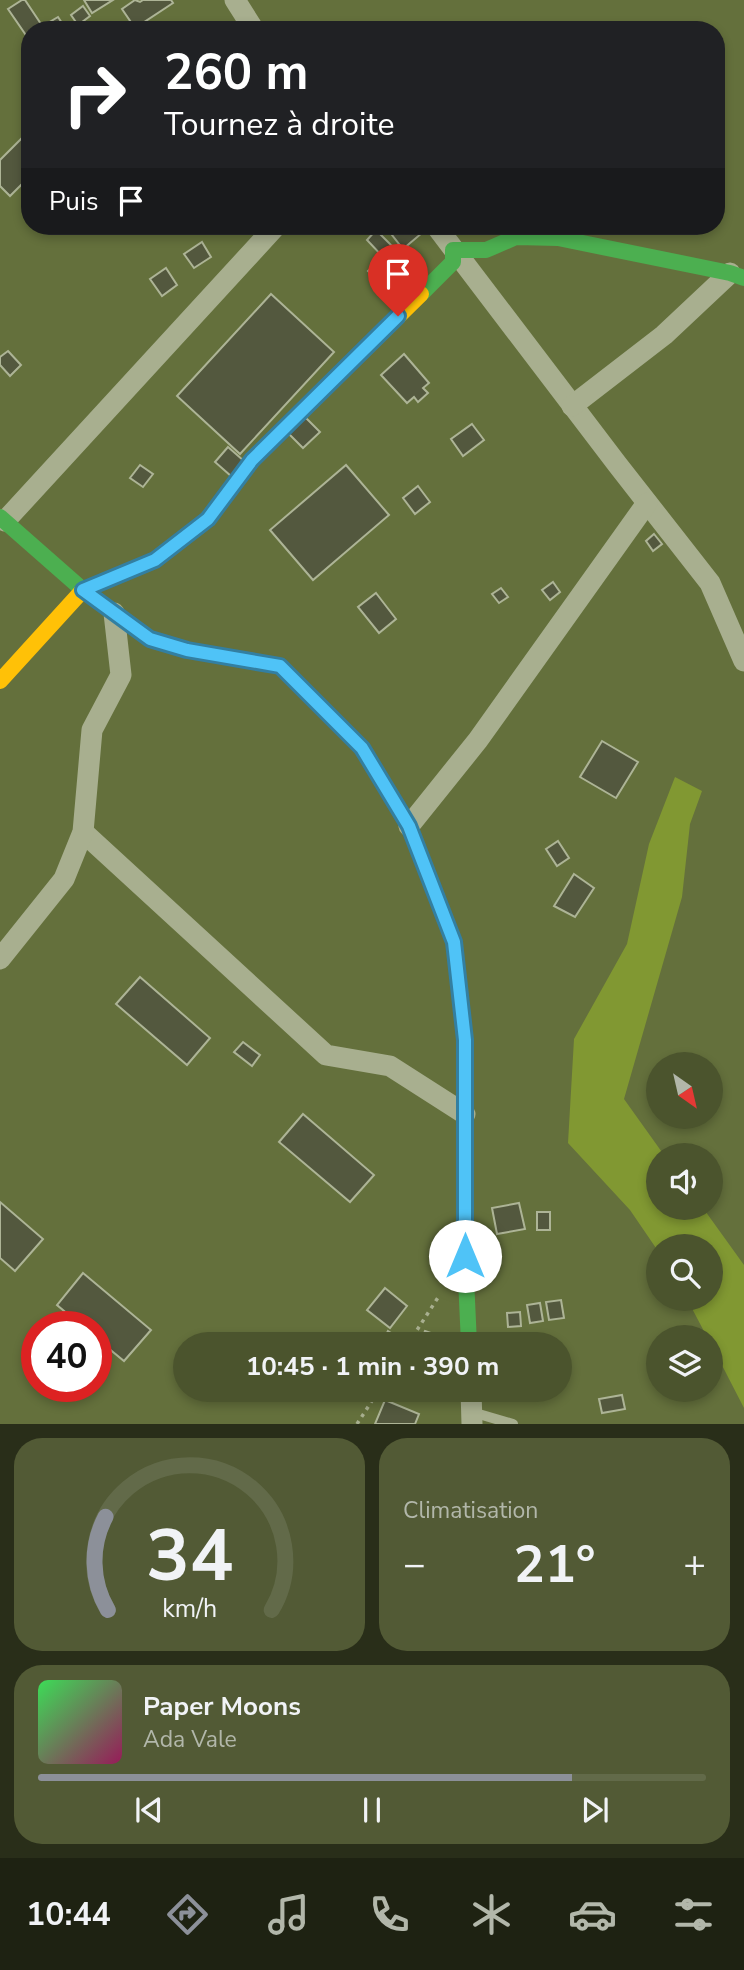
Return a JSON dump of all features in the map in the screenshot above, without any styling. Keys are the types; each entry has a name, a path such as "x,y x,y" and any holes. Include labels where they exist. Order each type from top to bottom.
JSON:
{"street":[{"path":"235,0 248,21"},
{"path":"268,235 2,519 83,590 150,639 187,650 280,666 362,748 409,826 454,942 465,1040 465,1256 468,1332"},
{"path":"442,235 710,583 744,661"},
{"path":"453,250 486,250 516,237 558,237 737,275"},
{"path":"0,681 83,590 155,560 208,519 252,460 453,262 453,250"},
{"path":"572,406 737,275"},
{"path":"409,826 478,740 647,503"},
{"path":"0,959 64,879 83,832 92,730 121,675 114,613"},
{"path":"83,832 326,1055 390,1066 465,1114"}],"lane":[{"path":"472,1418 513,1424"}],"path":[{"path":"416,1332 444,1289"},
{"path":"357,1424 371,1402"}],"green space":[{"path":"675,777 702,791 690,824 682,897 624,1099 655,1143 646,1143 646,1220 712,1220 722,1234 646,1234 630,1210 568,1143 574,1039 627,944 649,844"},
{"path":"723,1236 744,1265 744,1408 723,1367 723,1325 701,1325 693,1311 723,1311"}],"building":[{"path":"25,0 39,21 21,21 21,28 8,9"},
{"path":"84,0 113,0 92,13"},
{"path":"135,0 171,0 173,3 146,21 130,21 122,9"},
{"path":"83,6 90,16 83,21 75,21 71,15"},
{"path":"21,139 21,185 10,196 0,186 0,160"},
{"path":"372,235 381,235 394,248 384,258 367,240"},
{"path":"392,235 420,235 403,249"},
{"path":"202,242 211,257 194,268 184,254"},
{"path":"409,251 422,265 412,274 399,261"},
{"path":"381,258 400,279 387,291 368,271"},
{"path":"166,268 177,285 162,296 150,279"},
{"path":"271,294 334,352 240,454 177,396"},
{"path":"8,351 21,365 10,376 0,365 0,357"},
{"path":"404,354 429,383 423,388 428,393 418,402 414,397 407,403 381,375"},
{"path":"305,417 320,432 303,448 288,433"},
{"path":"472,424 484,440 463,456 451,439"},
{"path":"228,447 244,461 231,476 215,462"},
{"path":"140,465 153,474 143,487 130,478"},
{"path":"346,465 389,515 313,580 270,530"},
{"path":"418,486 430,502 415,514 403,498"},
{"path":"654,534 662,544 653,551 646,541"},
{"path":"553,582 560,592 550,600 542,590"},
{"path":"501,588 508,597 499,603 492,594"},
{"path":"376,593 396,619 379,633 358,607"},
{"path":"602,741 638,762 616,798 580,777"},
{"path":"558,841 569,858 557,866 546,849"},
{"path":"574,874 594,888 575,917 554,906"},
{"path":"140,977 210,1038 187,1065 116,1004"},
{"path":"243,1042 260,1055 252,1066 234,1052"},
{"path":"303,1114 374,1175 350,1202 279,1142"},
{"path":"0,1202 43,1239 15,1271 0,1258"},
{"path":"519,1203 525,1229 497,1234 492,1208"},
{"path":"537,1212 550,1212 550,1230 537,1230"},
{"path":"83,1273 151,1330 124,1361 112,1351 112,1311 64,1311 57,1305"},
{"path":"385,1288 407,1306 390,1328 367,1310"},
{"path":"561,1300 564,1318 549,1320 546,1302"},
{"path":"540,1303 543,1321 530,1323 527,1305"},
{"path":"520,1312 521,1326 508,1327 507,1313"},
{"path":"622,1395 625,1409 602,1413 599,1399"},
{"path":"384,1402 419,1414 415,1424 375,1424"}],"traffic: fast":[{"path":"421,294 453,262 453,250 486,250 516,237 558,238 744,278"},
{"path":"0,517 83,590 150,639 187,650 280,666 362,748 378,775"},
{"path":"465,1116 465,1256 468,1332"}],"traffic: slow":[{"path":"0,681 83,590 155,560 208,519 252,460 421,294"},
{"path":"378,775 409,826 454,942 465,1040 465,1116"}],"route":[{"path":"398,316 252,460 208,519 155,560 83,590 150,639 187,650 280,666 362,748 409,826 454,942 465,1040 465,1256"}]}
